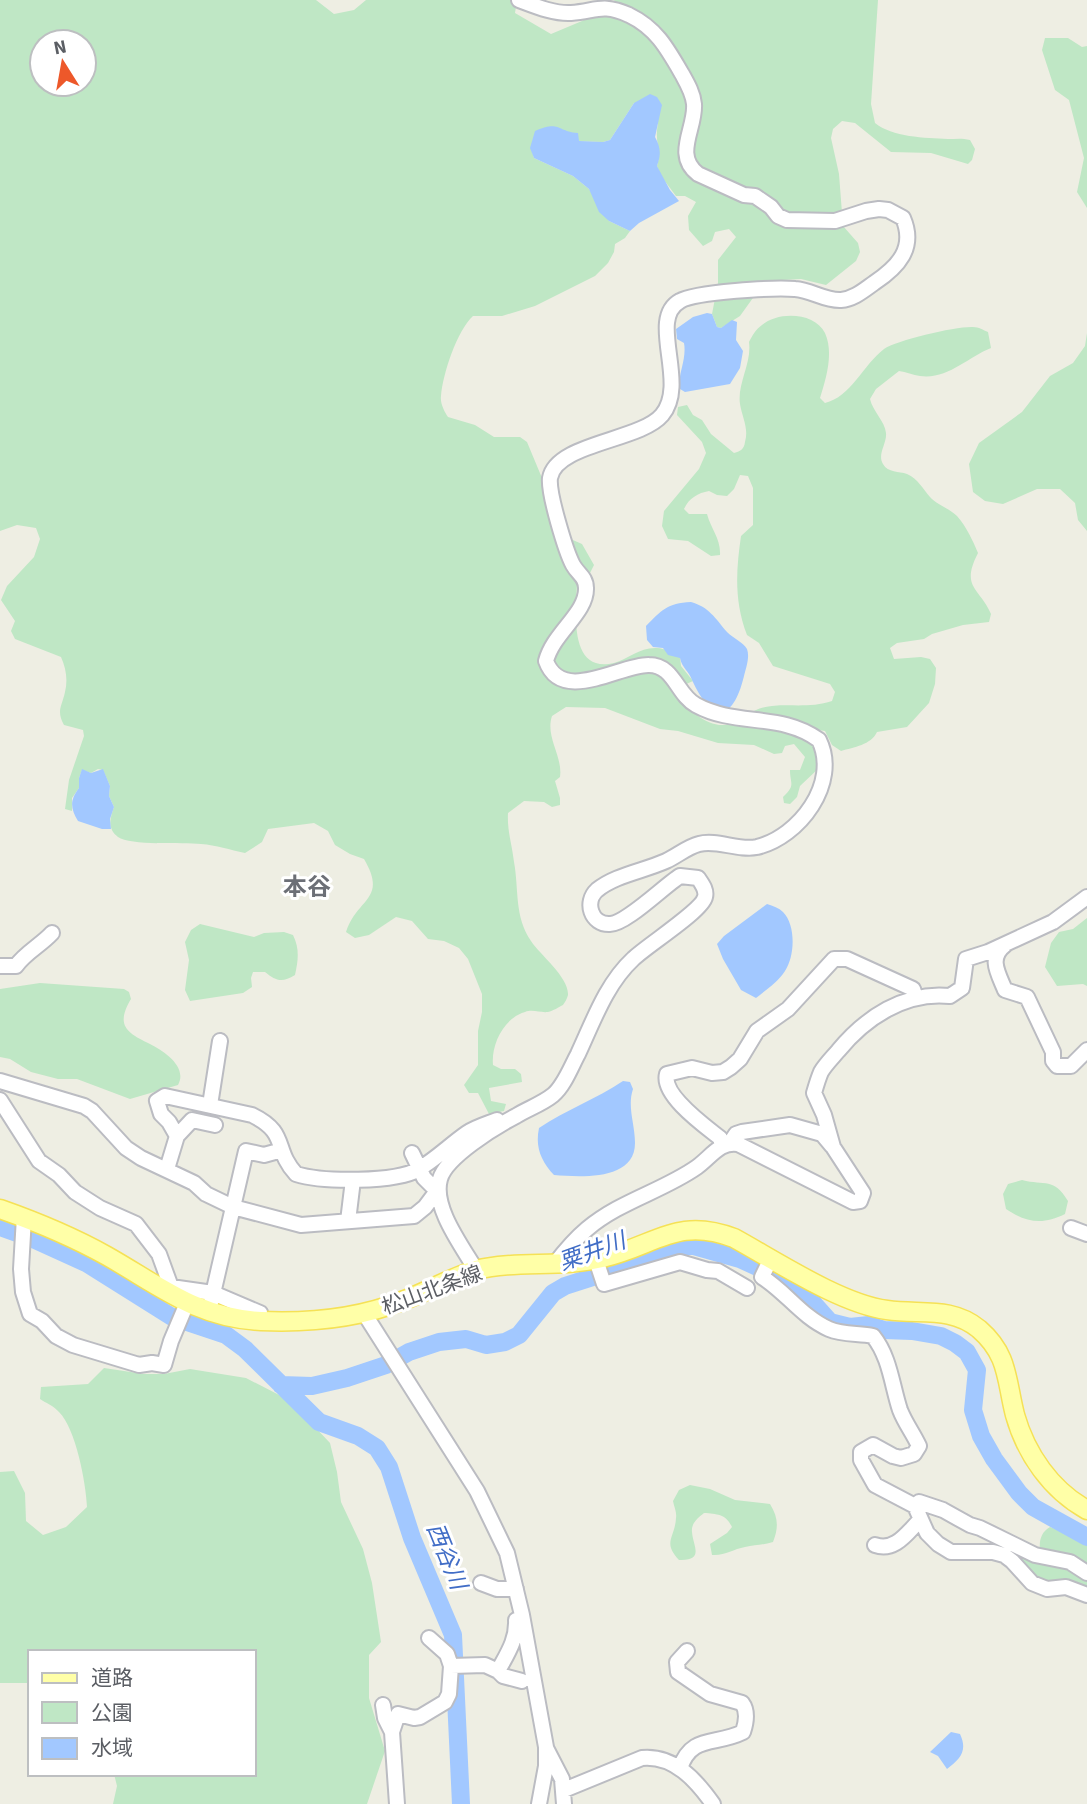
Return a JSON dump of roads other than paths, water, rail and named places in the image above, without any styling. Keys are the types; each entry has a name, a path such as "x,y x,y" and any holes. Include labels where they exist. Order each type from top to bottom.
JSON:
{"main road":[{"name":"松山北条線","path":"0,1209 23,1222 99,1251 169,1290 186,1306 226,1317 259,1321 291,1321 365,1313 403,1301 476,1270 505,1266 554,1265 599,1270 627,1251 668,1233 689,1229 716,1231 734,1238 767,1266 857,1303 890,1310 952,1314 979,1329 1002,1359 1014,1413 1033,1458 1055,1485 1087,1510"}],"street":[{"path":"177,1136 161,1114 157,1101 160,1098 171,1096 252,1115 263,1121 274,1129 289,1167 296,1174 354,1180 407,1174 419,1170 474,1136 554,1094 569,1072 610,987 620,973 645,948 698,909 705,897 704,886 698,878 680,876 623,920 611,924 601,923 594,916 590,902 594,893 604,886 667,861 699,844 742,849 772,842 799,823 809,811 823,778 825,760 819,740 811,734 775,721 731,718 693,704 662,668 649,665 634,667 600,679 585,681 562,678 553,673 546,661 549,649 576,615 585,597 586,587 584,578 572,564 568,552 553,500 550,477 554,469 568,457 652,425 668,407 672,372 665,330 666,318 678,302 704,294 785,289 808,291 829,299 850,298 890,273 906,251 909,237 903,218 888,210 866,211 835,221 787,220 778,216 764,201 755,196 744,195 698,174 691,169 685,146 693,116 694,103 691,94 666,46 647,25 614,9 591,8 571,13 519,0"},
{"path":"914,992 913,989 846,959 834,959 788,1009 757,1031 740,1059 731,1068 712,1073 692,1068 667,1074 666,1085 673,1096 726,1144 738,1144 853,1202 860,1201 863,1193 833,1147 824,1115 814,1093 821,1072 855,1031 891,1008 927,995 950,996 962,988 966,959 1054,922 1087,897"},
{"path":"0,966 16,966 52,933"},
{"path":"1009,942 997,951 995,966 1005,990 1027,997 1053,1052 1053,1061 1057,1066 1071,1066 1087,1050"},
{"path":"891,1008 898,1000 914,992 941,990 950,996"},
{"path":"210,1105 220,1041"},
{"path":"0,1081 84,1106 92,1111 126,1148 141,1158 194,1182 212,1198 233,1207 301,1225 414,1216 437,1191"},
{"path":"0,1100 39,1161 59,1175 75,1192 100,1208 136,1224 159,1254 169,1290 213,1293 260,1313 259,1321"},
{"path":"167,1169 177,1136 187,1123 192,1121 215,1125"},
{"path":"554,1265 587,1229 638,1196 697,1167 736,1134 789,1125 822,1134 833,1147"},
{"path":"474,1136 440,1175 437,1191 439,1204 476,1270"},
{"path":"209,1311 246,1151 264,1155 282,1150"},
{"path":"412,1153 419,1170 431,1188 437,1191"},
{"path":"348,1220 354,1180"},
{"path":"23,1222 23,1292 27,1306 30,1314 64,1340 108,1358 139,1365 164,1365 186,1306"},
{"path":"1071,1228 1087,1234"},
{"path":"599,1270 604,1284 680,1262 718,1271 747,1288"},
{"path":"767,1266 762,1277 776,1285 802,1311 828,1329 873,1336 876,1340 890,1369 901,1414 919,1446 914,1454 901,1458 873,1445 861,1452 860,1460 875,1485 918,1513"},
{"path":"365,1313 477,1491 507,1553 522,1615 546,1747 546,1766 538,1804"},
{"path":"1087,1573 1070,1562 1035,1555 1018,1548 943,1510 919,1502 918,1513 927,1533 951,1552 993,1552 1004,1555 1032,1583 1047,1589 1066,1587 1087,1595"},
{"path":"875,1545 883,1548 897,1543 918,1513"},
{"path":"481,1583 497,1589 516,1589"},
{"path":"498,1671 514,1642 516,1620 522,1615"},
{"path":"392,1732 398,1714 420,1717 445,1702 449,1695 455,1666 447,1654 429,1638"},
{"path":"680,1769 685,1754 695,1745 733,1737 743,1732 746,1724 742,1703 710,1694 678,1672 677,1662 687,1651"},
{"path":"455,1666 485,1665 522,1681"},
{"path":"383,1705 385,1718 392,1732 404,1803"},
{"path":"546,1747 558,1769 561,1799 642,1758 652,1757 680,1769 702,1788 713,1804"}],"water":[{"path":"650,94 657,97 662,105 655,137 660,152 657,166 679,201 639,223 630,231 609,221 599,212 589,189 573,176 534,158 530,148 535,131 549,126 578,133 579,141 610,140 634,103"},
{"path":"712,314 717,327 721,328 732,320 737,322 736,340 743,351 740,368 730,384 685,392 680,389 679,384 684,343 677,339 676,329 693,317"},
{"path":"691,602 707,610 747,649 747,662 739,691 728,709 721,712 707,704 680,658 668,655 663,648 653,647 647,640 646,626 661,612 676,604"},
{"path":"82,769 91,773 103,769 114,807 110,819 111,829 102,829 78,821 75,816 73,800 79,788"},
{"path":"767,904 783,912 790,925 793,941 791,957 782,975 756,998 741,990 717,944"},
{"path":"623,1081 630,1082 633,1089 633,1155 626,1164 605,1174 554,1175 540,1153 539,1128"},
{"path":"951,1732 960,1734 963,1750 947,1769 938,1756 930,1752"}],"waterway":[{"name":"西谷川","path":"0,1227 86,1263 172,1317 226,1335 245,1349 319,1422 358,1436 377,1448 389,1467 412,1538 453,1635 461,1804"},
{"name":"粟井川","path":"281,1385 312,1386 347,1378 386,1365 409,1352 439,1342 466,1339 486,1345 505,1342 519,1335 553,1293 565,1286 618,1269 666,1249 694,1246 740,1259 777,1276 805,1294 830,1322 850,1327 869,1325 884,1330 912,1331 941,1336 955,1343 967,1352 977,1370 973,1410 981,1436 994,1459 1033,1507 1087,1537"}],"district":[{"name":"本谷","path":"307,887"}]}
